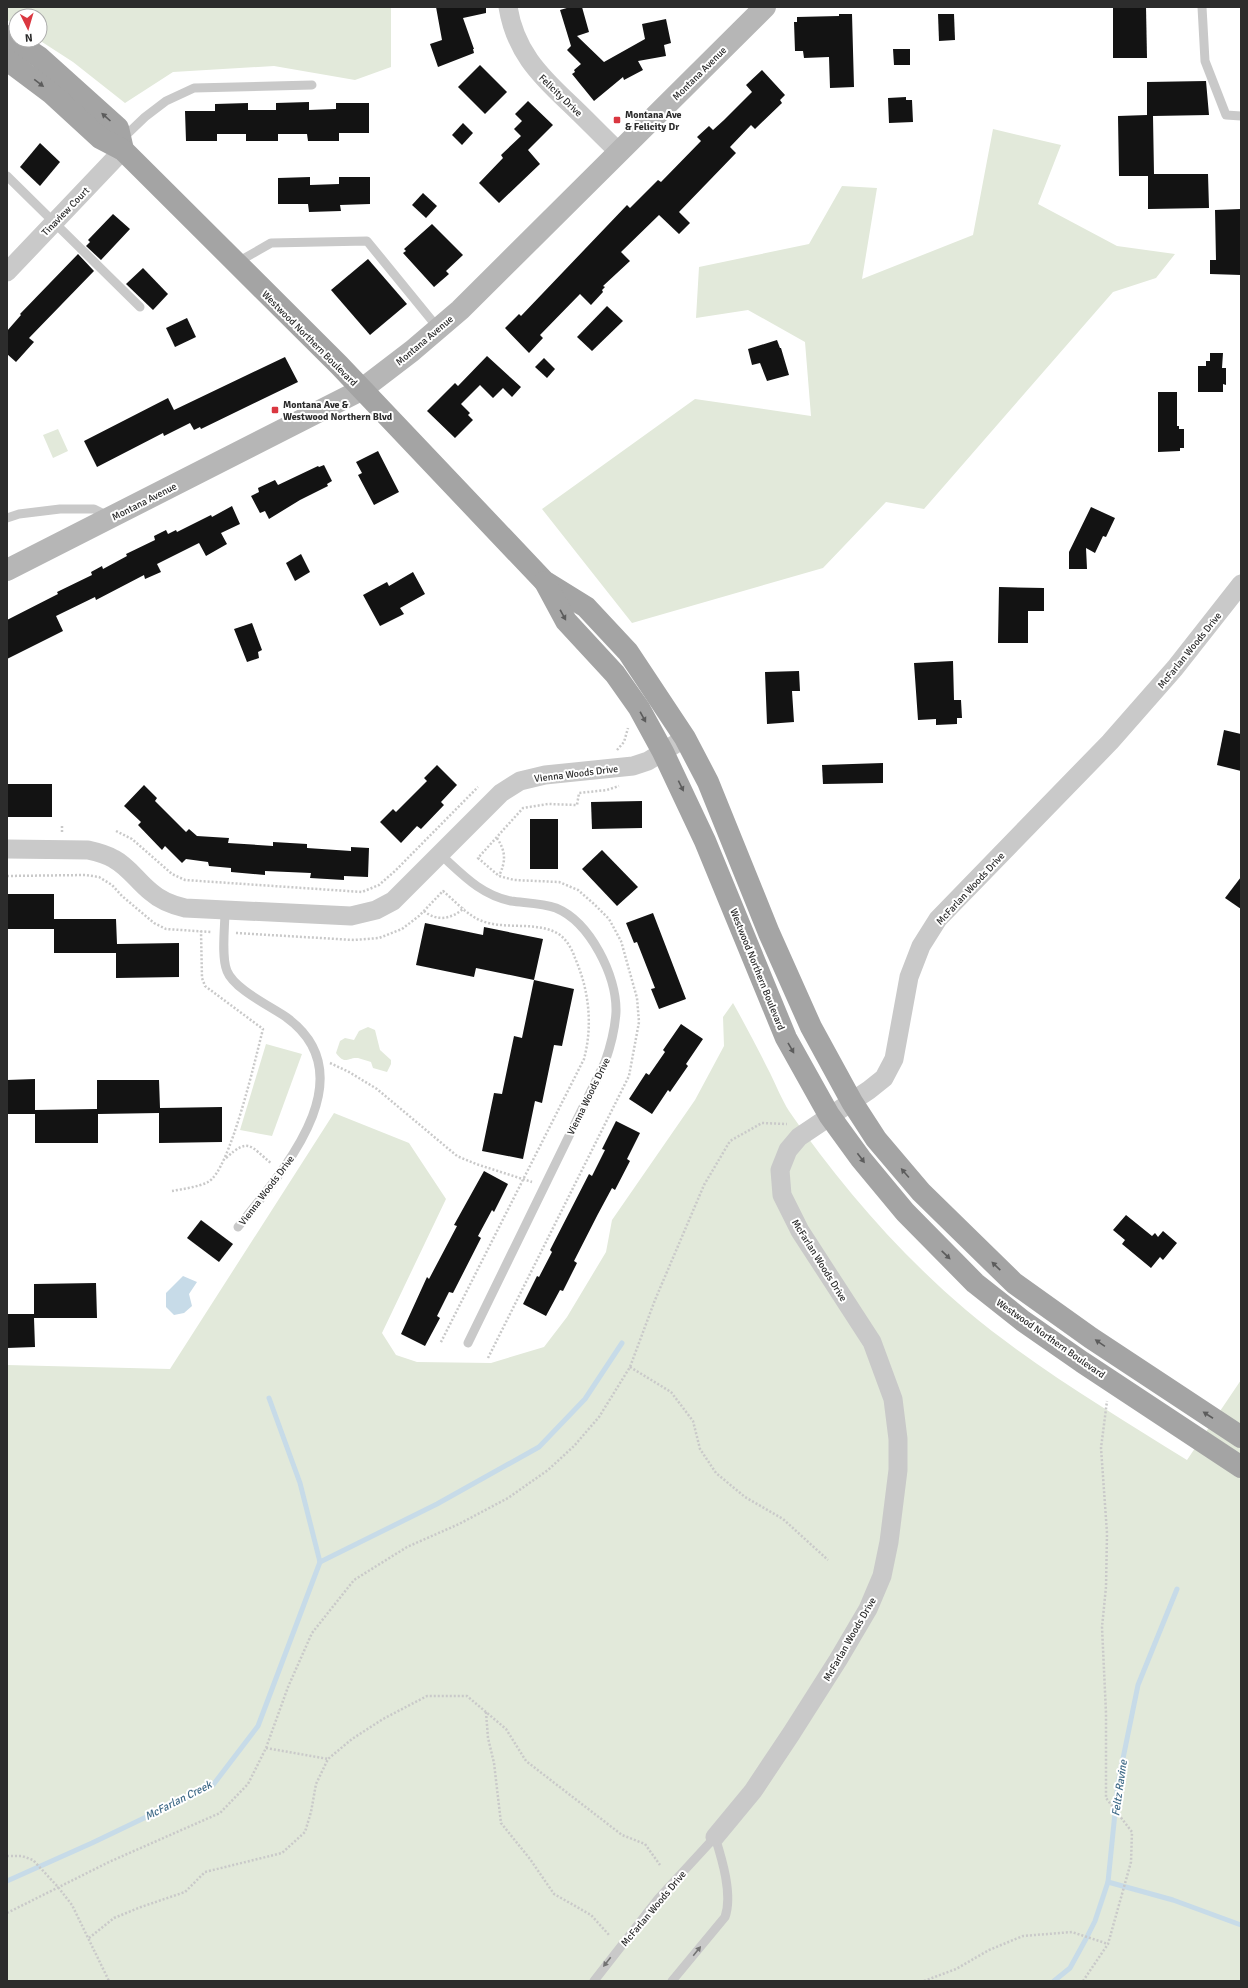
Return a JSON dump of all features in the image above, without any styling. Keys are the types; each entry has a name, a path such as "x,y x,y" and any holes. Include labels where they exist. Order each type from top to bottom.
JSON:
{"main road":[{"name":"Westwood Northern Boulevard","path":"7,36 39,57 118,128 119,145"},
{"name":"Westwood Northern Boulevard","path":"7,60 51,93 100,138 119,145 361,390 544,581 586,607 628,652 685,738 708,782 769,933 811,1027 852,1102 876,1139 921,1192 1014,1283 1241,1437"},
{"name":"Westwood Northern Boulevard","path":"544,581 566,621 615,674 638,708 663,752 706,841 786,1038 830,1115 861,1159 905,1212 975,1283 1023,1321 1241,1467"}],"street":[{"name":"Felicity Drive","path":"508,7 516,36 527,57 540,76 619,152"},
{"name":"Montana Avenue","path":"7,570 361,390 460,310 765,7"},
{"name":"Tinaview Court","path":"7,272 54,222 119,145"},
{"name":"McFarlan Woods Drive","path":"715,1837 753,1791 838,1660 868,1609 882,1576 890,1542 898,1470 898,1439 893,1399 872,1342 800,1231 782,1195 780,1170 788,1150 799,1137 830,1115 852,1102 884,1078 894,1059 909,977 921,946 938,919 1110,742 1175,668 1241,584"},
{"name":"Vienna Woods Drive","path":"7,849 88,850 100,852 115,859 125,866 150,892 172,905 194,910 341,917 362,914 376,910 393,901 441,855 501,793 520,781 545,775 633,766 663,752 685,738"}],"lane":[{"path":"1202,7 1205,61 1226,116 1241,116"},
{"path":"119,145 145,116 166,101 194,88 312,85"},
{"path":"7,176 140,307"},
{"path":"236,263 271,243 367,241 438,328"},
{"path":"7,518 60,509 94,509 111,518"},
{"name":"Vienna Woods Drive","path":"441,855 476,887 492,896 556,908 585,929 607,969 612,986 616,1011 613,1036 605,1062 468,1343"},
{"name":"Vienna Woods Drive","path":"225,911 224,961 227,972 236,983 288,1018 298,1028 317,1057 319,1085 312,1119 303,1139 282,1172 238,1227"},
{"path":"1136,1398 1151,1377"},
{"path":"672,1981 725,1917 728,1908 728,1894 715,1837"},
{"name":"McFarlan Woods Drive","path":"594,1981 604,1966 658,1899 715,1837"}],"path":[{"path":"488,1358 629,1076 639,1022 637,998 620,941 609,920 599,909 578,890 559,882 514,880 499,876 478,858 523,808 548,804 577,805 579,793 619,787 610,769 612,753 624,742 628,728"},
{"path":"116,831 132,839 172,874 185,880 362,892 379,885 395,871 478,787"},
{"path":"497,838 505,855 503,867 499,876"},
{"path":"7,876 86,875 99,877 112,885 122,896 154,923 166,929 354,940 379,938 402,929 424,911 443,891 482,921 542,927 559,934 571,948 584,977 589,1010 588,1045 584,1059 440,1344"},
{"path":"424,911 429,915 438,918 448,918 457,914 464,908"},
{"path":"201,931 202,978 205,986 262,1029 253,1070 225,1159"},
{"path":"317,1057 349,1072 377,1089 457,1156 476,1164 544,1186"},
{"path":"7,1913 115,1859 220,1813 248,1784 266,1748 288,1687 312,1633 354,1580 407,1547 459,1524 508,1498 548,1470 574,1446 599,1417 630,1367 655,1300 704,1185 730,1140 762,1123 788,1124"},
{"path":"172,1191 208,1182 225,1159 237,1148 244,1145 250,1146 282,1172"},
{"path":"630,1367 670,1392 692,1421 700,1449 716,1473 746,1497 783,1519 828,1560"},
{"path":"1083,1981 1108,1944 1131,1862 1132,1832 1106,1798 1106,1713 1102,1627 1106,1587 1107,1534 1101,1448 1110,1380"},
{"path":"89,1938 114,1918 185,1892 205,1872 282,1853 305,1832 312,1812 316,1784 328,1758 352,1739 383,1719 427,1696 467,1696 506,1729 526,1762 622,1835 645,1844 660,1865"},
{"path":"486,1712 488,1738 494,1763 500,1823 530,1859 554,1894 591,1915 610,1936"},
{"path":"266,1748 328,1758"},
{"path":"7,1856 22,1856 33,1860 58,1887 72,1905 109,1981"},
{"path":"924,1981 956,1969 989,1950 1023,1936 1072,1932 1108,1944"}],"green space":[{"path":"7,7 391,7 391,67 355,80 274,66 173,72 125,103 73,62 48,46 48,8 8,8 7,20"},
{"path":"993,129 1061,145 1038,204 1117,246 1175,254 1156,278 1113,292 924,509 886,502 823,568 632,623 542,509 695,399 811,416 805,342 748,310 696,318 699,267 809,244 842,186 877,188 862,279 973,235"},
{"path":"58,429 68,451 53,458 43,435"},
{"path":"733,1003 789,1111 828,1165 871,1216 917,1265 966,1310 992,1331 1074,1389 1187,1460 1241,1380 1241,1981 7,1981 7,1365 170,1369 334,1113 409,1143 446,1199 382,1333 396,1355 417,1362 491,1363 544,1347 567,1317 606,1252 612,1220 695,1100 724,1046 723,1017"},
{"path":"368,1027 375,1030 380,1050 391,1060 391,1064 387,1072 373,1068 371,1062 358,1058 344,1060 336,1053 340,1041 345,1038 354,1040 359,1031"},
{"path":"266,1044 302,1054 272,1136 240,1130"}],"water":[{"path":"183,1276 197,1282 189,1294 192,1306 184,1313 174,1315 166,1307 166,1293"}],"building":[{"path":"436,7 486,7 486,13 463,18 474,53 438,67 430,44 442,40"},
{"path":"570,7 582,7 589,32 577,36 604,62 645,39 642,24 666,19 671,43 664,45 666,56 638,61 643,70 624,80 623,77 594,101 572,74 581,64 567,50 571,46 560,10"},
{"path":"1113,7 1146,7 1147,58 1113,58"},
{"path":"839,14 852,14 854,87 830,88 829,57 804,58 803,51 795,51 794,22 797,22 797,17 839,16"},
{"path":"938,14 954,14 955,40 939,41"},
{"path":"893,49 910,49 910,65 894,65"},
{"path":"480,65 507,92 485,114 458,87"},
{"path":"762,70 785,95 780,100 782,103 755,129 751,125 730,147 736,153 679,212 690,223 679,234 659,215 621,252 630,261 603,286 605,287 602,290 603,292 591,305 580,294 540,335 543,338 529,353 505,328 519,314 521,316 627,205 630,208 658,180 661,182 701,141 697,137 709,126 713,130 752,92 746,85"},
{"path":"1206,81 1209,115 1153,116 1154,174 1208,174 1209,208 1148,209 1148,176 1119,176 1118,116 1147,115 1147,82"},
{"path":"906,97 906,100 912,100 913,122 889,123 888,98"},
{"path":"528,101 553,125 528,150 540,164 499,203 479,183 503,158 501,155 521,136 514,129 522,121 515,114"},
{"path":"309,102 309,110 336,109 336,103 369,103 369,133 339,133 339,141 308,141 307,134 278,134 278,141 246,141 246,134 217,134 217,141 186,141 185,111 215,111 215,104 248,103 248,110 276,110 276,103"},
{"path":"463,123 473,133 462,145 452,135"},
{"path":"40,143 60,162 40,186 20,167"},
{"path":"310,177 310,185 339,184 339,177 370,177 370,204 340,205 341,211 309,212 308,204 278,204 278,178"},
{"path":"423,193 437,206 426,218 412,205"},
{"path":"1241,209 1241,275 1210,274 1210,260 1216,260 1215,210"},
{"path":"113,214 130,229 101,260 86,246 90,242 88,240"},
{"path":"432,224 463,255 446,271 449,274 434,287 403,253 406,251 404,249"},
{"path":"78,254 94,271 29,338 34,342 16,362 7,354 7,331 21,315 20,314"},
{"path":"368,259 407,304 370,335 331,290"},
{"path":"143,268 168,294 153,310 126,284"},
{"path":"607,306 623,321 592,351 577,337"},
{"path":"187,318 196,337 175,347 166,328"},
{"path":"777,340 789,375 767,381 760,363 752,365 748,349"},
{"path":"1210,353 1223,353 1222,368 1226,368 1226,385 1223,384 1223,392 1198,392 1198,366 1206,366 1206,361 1210,361"},
{"path":"487,356 521,387 512,397 503,388 493,398 480,385 461,404 470,413 468,415 473,420 455,438 427,411 455,383 458,386"},
{"path":"285,357 298,382 201,429 200,427 194,430 190,423 164,436 163,433 97,467 84,441 168,398 174,410"},
{"path":"544,358 555,369 547,378 535,367"},
{"path":"1158,392 1177,392 1177,426 1179,426 1179,429 1184,429 1184,448 1180,448 1180,451 1158,452"},
{"path":"378,451 399,492 374,505 358,475 362,473 356,462"},
{"path":"324,465 332,481 327,484 328,486 300,500 269,519 265,511 260,513 251,496 259,492 258,488 275,480 278,485 318,466"},
{"path":"232,506 240,524 221,533 227,544 206,556 199,543 157,564 161,572 145,579 144,575 96,600 95,597 56,616 63,631 7,659 7,620 58,594 57,592 92,575 91,572 102,566 103,569 127,556 126,554 155,540 154,536 166,530 168,534 176,530 177,532 211,515 212,517"},
{"path":"1091,507 1115,518 1106,537 1103,536 1095,553 1086,548 1087,569 1069,569 1069,552"},
{"path":"301,554 310,572 295,581 286,563"},
{"path":"413,572 425,594 400,608 404,614 380,626 363,595 387,582 389,586"},
{"path":"999,587 1044,588 1044,611 1028,611 1028,643 998,643"},
{"path":"252,623 262,650 258,652 259,658 247,662 234,629"},
{"path":"953,661 954,700 961,700 962,718 957,718 957,724 936,725 936,719 918,720 914,663"},
{"path":"799,671 800,691 792,691 794,722 767,724 765,672"},
{"path":"1224,730 1241,734 1241,771 1217,765"},
{"path":"883,763 883,783 823,784 822,765"},
{"path":"437,765 457,785 441,802 444,805 421,829 417,826 401,843 380,822 393,809 396,812 427,781 424,778"},
{"path":"7,784 52,784 52,817 7,817"},
{"path":"144,785 157,798 155,801 186,832 189,829 197,836 229,838 228,843 273,846 273,842 307,844 307,848 351,851 351,847 369,848 368,877 344,876 344,880 310,878 311,873 265,871 265,875 231,872 231,868 209,866 208,862 186,859 182,863 165,846 162,850 138,825 141,822 124,806"},
{"path":"642,801 642,828 592,829 591,802"},
{"path":"530,819 558,819 558,869 530,869"},
{"path":"602,850 638,887 617,906 582,869"},
{"path":"1241,877 1241,909 1225,898"},
{"path":"7,894 54,894 54,919 116,919 117,944 179,943 179,977 116,978 116,953 54,953 54,929 7,929"},
{"path":"653,913 686,999 659,1009 651,989 655,988 637,942 634,943 626,923"},
{"path":"425,923 483,935 484,927 543,939 534,980 476,968 474,977 416,965"},
{"path":"534,980 574,989 562,1046 554,1045 542,1103 535,1101 523,1159 482,1151 494,1093 502,1094 514,1036 522,1038"},
{"path":"681,1024 703,1039 686,1064 688,1066 670,1092 668,1090 652,1114 629,1099 646,1073 649,1075 665,1052 663,1050"},
{"path":"35,1079 35,1110 97,1109 97,1080 159,1080 160,1108 222,1107 222,1142 159,1143 159,1113 98,1114 98,1143 35,1143 35,1114 7,1114 7,1080"},
{"path":"616,1121 640,1133 627,1159 630,1161 615,1190 612,1188 598,1214 574,1261 577,1263 563,1291 560,1290 546,1316 523,1304 537,1276 539,1277 552,1252 550,1250 589,1174 592,1176 605,1150 602,1149"},
{"path":"484,1171 508,1184 494,1212 492,1210 478,1236 481,1238 453,1293 449,1292 437,1316 440,1318 425,1346 401,1334 427,1277 429,1279 457,1226 454,1225"},
{"path":"1126,1215 1152,1236 1155,1233 1158,1237 1163,1231 1177,1243 1163,1260 1160,1257 1151,1268 1122,1244 1125,1240 1113,1230"},
{"path":"201,1220 233,1244 219,1262 187,1238"},
{"path":"96,1283 97,1318 34,1318 35,1347 7,1348 7,1314 34,1314 34,1284"}],"waterway":[{"path":"320,1562 437,1504 539,1447 585,1399 622,1343"},
{"path":"269,1398 300,1483 320,1562"},
{"name":"McFarlan Creek","path":"7,1881 92,1843 213,1785 258,1726 320,1562"},
{"name":"Feltz Ravine","path":"1054,1981 1070,1968 1087,1937 1095,1921 1108,1882 1118,1783 1138,1685 1177,1589"},
{"path":"1108,1882 1173,1900 1241,1925"}],"place":[{"name":"Montana Ave & Felicity Dr","path":"617,120"},
{"name":"Montana Ave & Westwood Northern Blvd","path":"275,410"}]}
